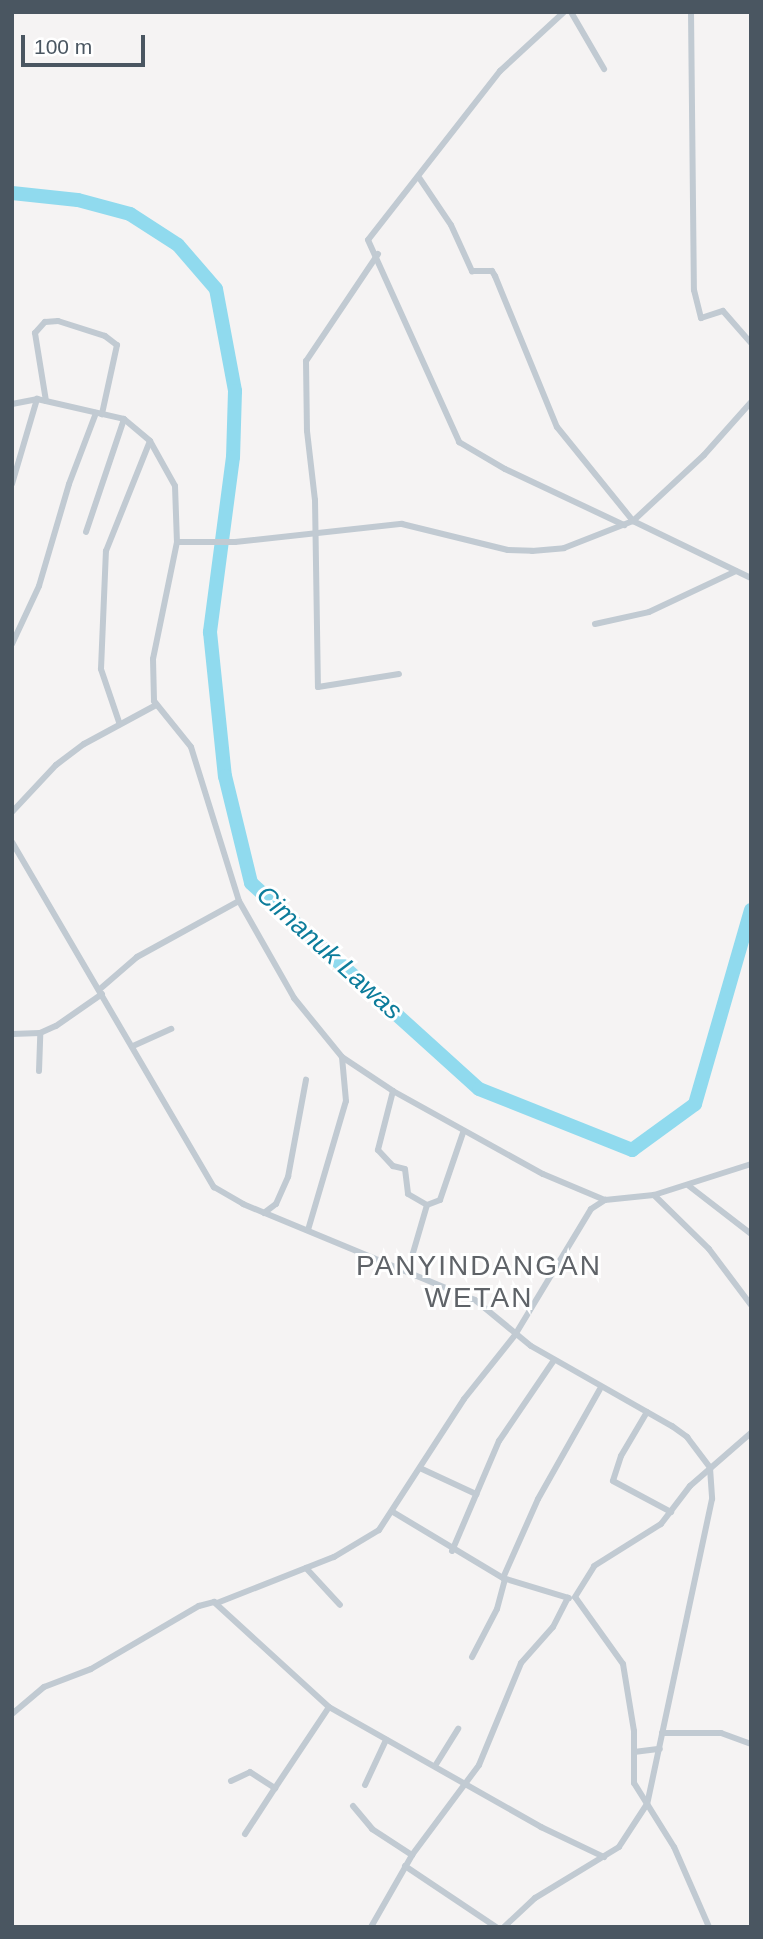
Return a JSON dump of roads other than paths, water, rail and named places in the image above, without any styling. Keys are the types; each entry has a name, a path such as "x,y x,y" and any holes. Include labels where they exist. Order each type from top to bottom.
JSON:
{"street":[{"path":"564,12 500,71 420,179 369,240 378,254 461,444 624,525"},
{"path":"571,12 604,69"},
{"path":"691,12 694,290 701,318 723,311 751,343"},
{"path":"420,179 451,225 472,271 492,271 495,276 557,427 633,521 749,575"},
{"path":"378,254 306,361 318,687 399,674"},
{"path":"12,644 39,586 69,484 99,413 117,345 105,336 58,321 45,322 35,333 46,401"},
{"path":"12,484 37,400"},
{"path":"12,404 46,401 124,419 150,441 175,486 177,542 153,659 156,705 191,747 239,901 268,958 342,1057 463,1133 605,1200 654,1195 751,1164"},
{"path":"177,542 235,542 402,524 508,550 564,548 633,521 704,455 751,402"},
{"path":"86,533 124,419"},
{"path":"119,722 102,669 106,551 150,441"},
{"path":"595,624 649,612 736,571"},
{"path":"12,812 56,765 119,722 156,705"},
{"path":"12,842 211,1183 264,1213 408,1270 475,1300 515,1335 600,1389 647,1412 687,1437 715,1465"},
{"path":"12,1034 40,1033 69,1019 146,951 239,901"},
{"path":"133,1046 171,1030"},
{"path":"39,1071 40,1033"},
{"path":"308,1230 346,1101 342,1057"},
{"path":"264,1213 276,1204 288,1177 306,1080"},
{"path":"393,1091 378,1150 393,1166 405,1169 408,1194 426,1205"},
{"path":"426,1205 440,1200 463,1133"},
{"path":"689,1186 751,1234"},
{"path":"654,1195 709,1249 751,1305"},
{"path":"12,1714 44,1687 91,1669 199,1606 216,1603 306,1568 368,1539 393,1512 464,1399 515,1335 584,1219 605,1200"},
{"path":"408,1270 426,1205"},
{"path":"452,1551 499,1441 554,1360"},
{"path":"472,1657 497,1609 504,1579 538,1499 600,1389"},
{"path":"647,1412 621,1456 613,1481 670,1512"},
{"path":"371,1927 411,1855 466,1781 489,1744 521,1663 553,1627 594,1566 653,1530 715,1465 751,1433"},
{"path":"504,1927 535,1898 604,1857 625,1840 650,1808 712,1499 715,1465"},
{"path":"422,1469 477,1494"},
{"path":"393,1512 452,1551 504,1579 571,1599 623,1664 634,1752 633,1778 674,1847 709,1927"},
{"path":"306,1568 340,1605"},
{"path":"216,1603 329,1707 466,1781 541,1827 604,1857"},
{"path":"245,1834 329,1707"},
{"path":"435,1766 458,1729"},
{"path":"663,1733 722,1733 751,1744"},
{"path":"365,1785 386,1740"},
{"path":"634,1752 660,1749"},
{"path":"231,1781 250,1772 275,1788"},
{"path":"353,1806 372,1829 411,1855"},
{"path":"405,1866 496,1927"}],"waterway":[{"name":"Cimanuk Lawas","path":"12,193 78,200 130,214 178,245 216,289 235,391 233,457 210,632 225,776 251,883 479,1089 632,1150 695,1104 751,910"}],"district":[{"name":"PANYINDANGAN WETAN","path":"479,1282"}]}
